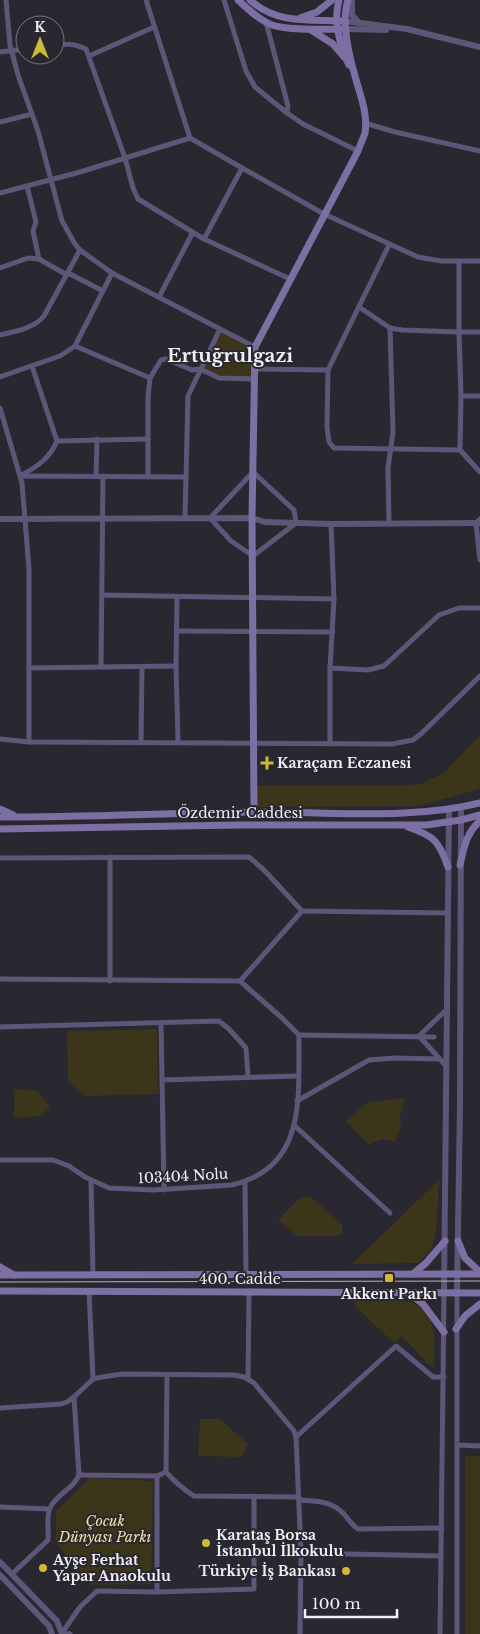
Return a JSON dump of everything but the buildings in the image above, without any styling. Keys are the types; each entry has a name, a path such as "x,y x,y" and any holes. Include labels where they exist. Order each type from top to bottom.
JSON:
{"main road":[{"path":"238,0 266,22 273,25 308,29 343,27"},
{"path":"297,20 317,12 332,0"},
{"path":"336,21 339,0"},
{"path":"347,61 343,27 348,0"},
{"path":"254,1 275,16 297,20 336,21 343,27 364,108 366,123 365,134 358,151 255,347 252,518 254,812"},
{"path":"308,29 333,44 347,61 354,74"},
{"name":"Özdemir Caddesi","path":"0,817 254,812 399,813 461,808 480,803"},
{"path":"0,809 12,815 26,817"},
{"name":"Özdemir Caddesi","path":"0,829 240,825 402,825 450,822 480,815"},
{"path":"460,865 465,841 474,827 480,822"},
{"path":"402,825 423,832 436,840 448,867"},
{"path":"0,835 8,829"},
{"path":"413,1274 426,1263 445,1241"},
{"path":"458,1241 465,1258 480,1273"},
{"path":"0,1267 14,1275"},
{"name":"400. Cadde","path":"0,1275 480,1273"},
{"name":"400. Cadde","path":"0,1291 480,1293"},
{"path":"0,1298 13,1291"},
{"path":"410,1294 424,1304 444,1332"},
{"path":"456,1329 465,1316 480,1304"}],"street":[{"path":"6,0 12,51 18,75 52,180 62,221 80,250 112,273 255,347"},
{"path":"146,0 190,138 324,214 389,245 418,257 441,260 480,261"},
{"path":"224,0 246,71 255,87 304,124 358,151"},
{"path":"352,0 352,15 359,23"},
{"path":"266,22 288,106 287,113"},
{"path":"343,27 359,23 407,29 480,47"},
{"path":"90,56 154,27"},
{"path":"343,27 372,31 407,29"},
{"path":"65,44 77,45 86,49 90,56 138,199 204,238 290,279"},
{"path":"0,52 15,51"},
{"path":"0,122 32,114"},
{"path":"366,123 395,132 480,151"},
{"path":"0,193 52,180 190,138"},
{"path":"204,238 242,168"},
{"path":"27,186 36,222 33,231 39,259"},
{"path":"159,297 193,232"},
{"path":"389,245 328,370 327,427 329,442 334,448 344,449 460,450"},
{"path":"0,336 34,326 44,316 80,250"},
{"path":"0,268 28,258 39,259 103,291"},
{"path":"459,261 460,450 480,472"},
{"path":"0,377 60,356 75,346 112,273"},
{"path":"359,307 390,328 480,332"},
{"path":"185,518 188,396 220,328"},
{"path":"389,523 388,468 393,432 390,328"},
{"path":"75,346 150,378"},
{"path":"148,477 148,398 150,378 162,360 166,359 192,370 200,369 219,378 254,379"},
{"path":"21,476 44,461 53,451 57,441 32,366"},
{"path":"255,368 328,370"},
{"path":"461,396 480,396"},
{"path":"0,408 21,476 29,569 29,742"},
{"path":"96,476 97,439"},
{"path":"57,441 148,439"},
{"path":"210,518 253,472 294,510 296,523"},
{"path":"21,476 186,477"},
{"path":"101,667 103,476"},
{"path":"210,518 231,541 253,556 296,523"},
{"path":"0,519 252,518 265,522 331,524 479,521 480,560"},
{"path":"330,744 330,668 334,599 331,524"},
{"path":"102,595 334,599"},
{"path":"177,597 178,742"},
{"path":"330,668 368,670 384,666 439,615 459,608 480,608"},
{"path":"177,631 333,632"},
{"path":"29,668 176,666"},
{"path":"141,743 142,667"},
{"path":"0,739 29,742 392,744 412,740 422,733 480,676"},
{"path":"457,1634 456,1329 461,808"},
{"path":"440,1634 449,809"},
{"path":"110,857 110,981"},
{"path":"0,858 248,857 264,870 302,912 448,913"},
{"path":"240,981 302,912"},
{"path":"0,979 240,981 282,1018 298,1035 434,1037"},
{"path":"419,1036 446,1010"},
{"path":"0,1027 219,1021 246,1048 248,1076"},
{"path":"161,1022 164,1190"},
{"name":"103404 Nolu","path":"0,1160 53,1160 69,1166 91,1180 109,1188 164,1190 232,1185 244,1182 262,1173 277,1160 288,1144 295,1126 298,1101 298,1035"},
{"path":"419,1036 447,1067"},
{"path":"298,1101 369,1060 395,1058 439,1059"},
{"path":"162,1080 298,1076"},
{"path":"295,1126 390,1213"},
{"path":"91,1180 93,1274"},
{"path":"244,1182 246,1274"},
{"path":"89,1291 93,1379"},
{"path":"248,1379 249,1291"},
{"path":"296,1437 396,1346 433,1377 444,1377"},
{"path":"0,1408 61,1404 74,1397 93,1379 122,1374 167,1376 234,1375 254,1383 294,1431 296,1437 301,1552 300,1634"},
{"path":"167,1376 166,1472 184,1490 194,1496 299,1498 334,1505 358,1528 442,1528"},
{"path":"12,1574 48,1540 48,1510 54,1501 76,1482 79,1475 74,1397"},
{"path":"0,1403 8,1406"},
{"path":"457,1445 480,1446"},
{"path":"79,1475 157,1476 166,1472"},
{"path":"157,1476 157,1592"},
{"path":"62,1633 80,1607 96,1591 157,1592 254,1589 254,1496"},
{"path":"0,1508 48,1510"},
{"path":"301,1552 441,1556"},
{"path":"0,1562 57,1621 62,1633"},
{"path":"2,1580 49,1626 52,1634"},
{"path":"62,1633 70,1634"}],"green space":[{"path":"220,329 255,347 254,379 219,378 200,369"},
{"path":"480,735 480,789 419,806 254,807 254,786 394,786 421,784 445,772"},
{"path":"157,1029 158,1094 84,1096 68,1081 67,1031"},
{"path":"14,1089 38,1091 50,1107 41,1116 14,1118"},
{"path":"405,1098 400,1117 401,1126 395,1142 381,1139 369,1145 346,1121 368,1102"},
{"path":"439,1180 436,1235 430,1251 418,1263 352,1264"},
{"path":"308,1196 342,1224 342,1234 337,1236 297,1236 278,1220 300,1198"},
{"path":"356,1298 406,1301 425,1311 431,1321 434,1335 434,1367 430,1366 402,1336 394,1343 355,1306"},
{"path":"200,1419 220,1419 248,1444 242,1457 198,1456"},
{"path":"465,1456 480,1456 480,1634 465,1634"},
{"name":"Çocuk Dünyası Parkı","path":"90,1478 153,1481 151,1584 91,1585 56,1543 56,1511"}],"tram line":[{"path":"0,1282 480,1281"}],"place":[{"name":"Karaçam Eczanesi","path":"267,763"},
{"name":"Akkent Parkı","path":"389,1278"},
{"name":"Karataş Borsa İstanbul İlkokulu","path":"206,1543"},
{"name":"Ayşe Ferhat Yapar Anaokulu","path":"43,1568"},
{"name":"Türkiye İş Bankası","path":"346,1571"}],"district":[{"name":"Ertuğrulgazi","path":"230,355"}]}
